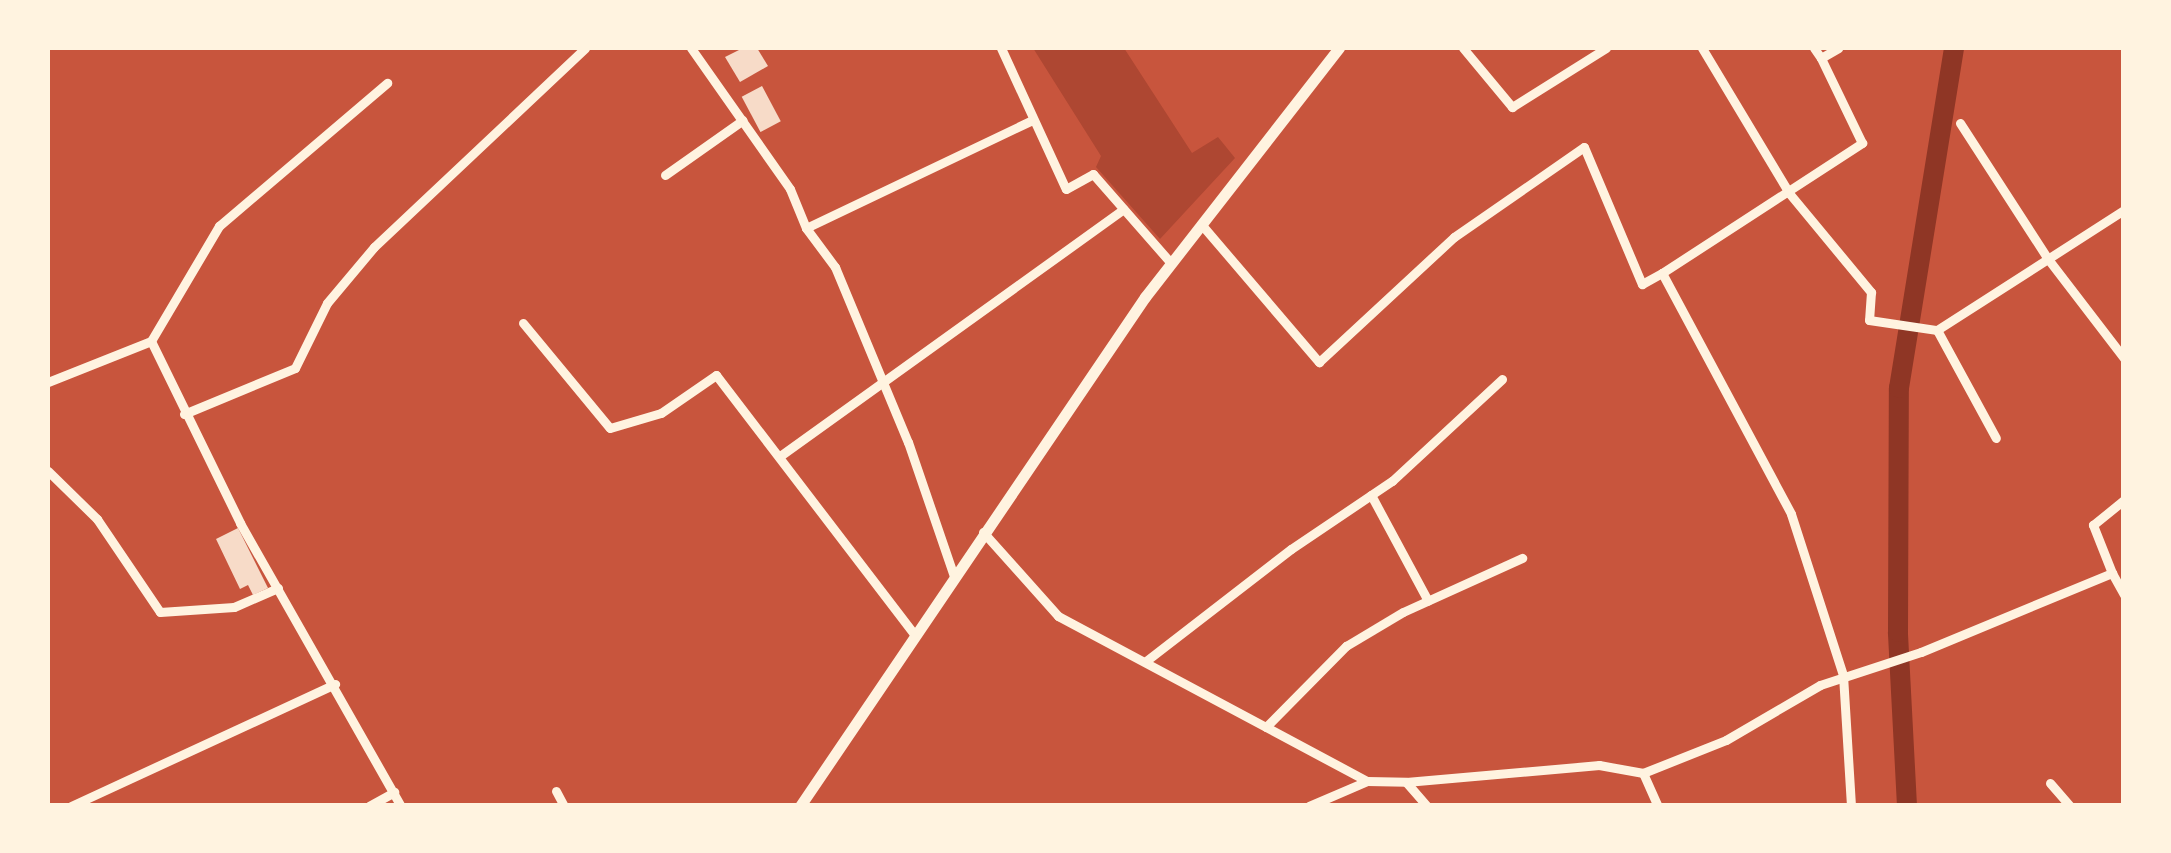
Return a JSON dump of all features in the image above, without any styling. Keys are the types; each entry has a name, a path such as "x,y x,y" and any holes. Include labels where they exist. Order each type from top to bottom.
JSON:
{"street":[{"path":"184,414 295,368 327,304 374,247 585,48"},
{"path":"691,48 790,189 806,228 835,267 882,377 954,576"},
{"path":"1001,48 1066,188 1093,174 1171,263"},
{"path":"800,806 983,532 1171,263 1339,48"},
{"path":"1463,48 1512,107 1605,48"},
{"path":"1702,48 1789,193 1872,292 1869,320 1920,323 1938,330 1996,438"},
{"path":"1201,224 1320,362 1454,236 1584,147 1642,284 1862,143 1814,48"},
{"path":"1820,58 1838,48"},
{"path":"48,382 151,341 219,226 387,83"},
{"path":"665,175 743,120"},
{"path":"806,228 1032,120"},
{"path":"1960,123 2048,259 2124,358"},
{"path":"780,456 882,377 1124,209"},
{"path":"1938,330 2124,210"},
{"path":"1662,273 1791,514 1843,676 1852,806"},
{"path":"523,323 610,428 661,414 716,375 915,636"},
{"path":"151,341 184,414 401,806"},
{"path":"1146,661 1371,495 1502,379"},
{"path":"48,471 96,519 160,612 226,608 278,588"},
{"path":"1371,495 1428,601"},
{"path":"2124,500 2092,525 2124,595"},
{"path":"983,532 1058,616 1367,781"},
{"path":"1266,727 1346,646 1428,601 1522,558"},
{"path":"1309,806 1367,781 1406,782 1599,766 1644,773 1726,740 1843,676 1921,652 2112,573"},
{"path":"72,806 335,684"},
{"path":"1644,773 1658,806"},
{"path":"1406,782 1427,806"},
{"path":"2050,784 2070,806"},
{"path":"556,791 564,806"},
{"path":"369,806 394,792"}],"shaded area":[{"path":"1033,48 1124,48 1192,153 1218,137 1235,158 1160,239 1096,167 1101,156"}],"building":[{"path":"743,48 757,48 768,66 740,82 725,57"},
{"path":"762,86 781,121 760,132 742,97"},
{"path":"238,528 268,588 253,595 248,585 240,589 216,539"}],"waterway":[{"path":"1907,806 1898,632 1899,388 1954,48"}]}
